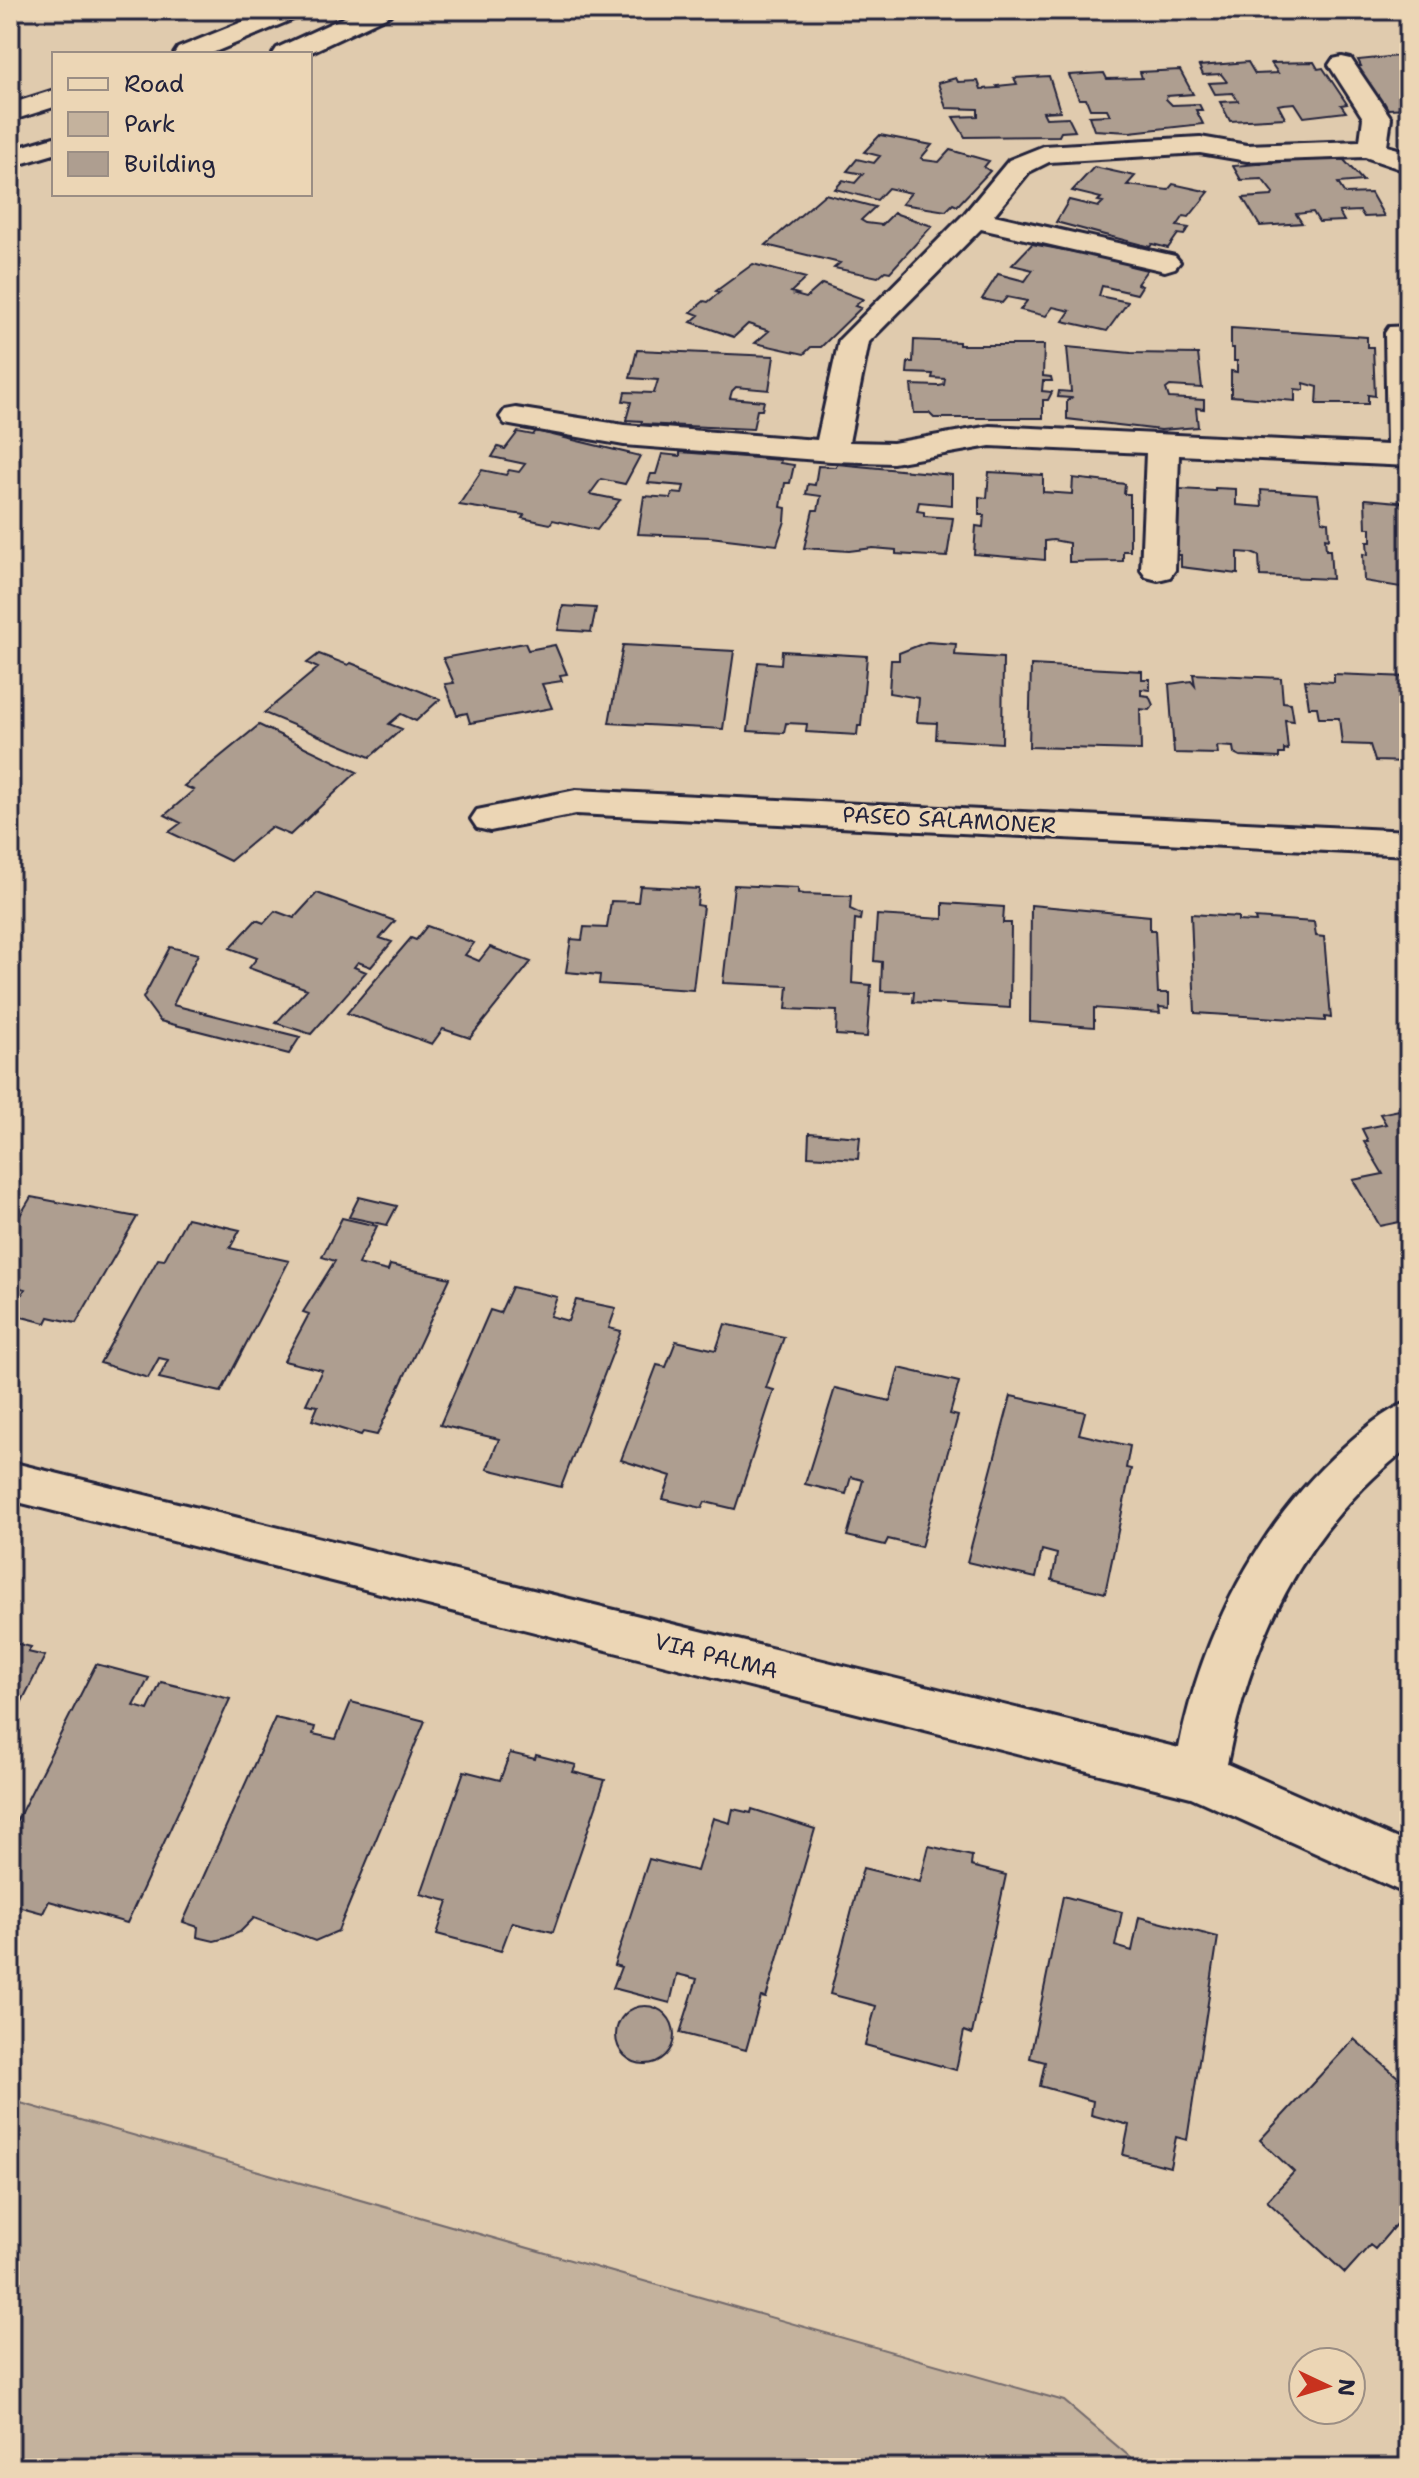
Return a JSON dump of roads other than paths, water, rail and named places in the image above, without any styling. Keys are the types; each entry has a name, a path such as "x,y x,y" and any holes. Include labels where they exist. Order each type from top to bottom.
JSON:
{"main road":[{"path":"192,52 294,10"},
{"path":"290,52 381,10"},
{"path":"1342,65 1377,118 1373,151"},
{"path":"10,113 52,99"},
{"path":"831,451 854,340 975,219 1019,166 1044,154 1200,145 1247,153 1373,151 1396,156 1409,164"},
{"path":"10,159 52,146"},
{"path":"975,219 1165,262"},
{"path":"516,417 624,435 831,451 893,453 990,436 1406,456 1400,333"},
{"path":"1158,570 1163,442"},
{"name":"PASEO SALAMONER","path":"490,819 576,802 1409,843"},
{"path":"1199,1776 1221,1681 1246,1618 1277,1561 1314,1510 1357,1463 1409,1421"},
{"name":"VIA PALMA","path":"10,1481 1199,1776 1409,1870"}]}
